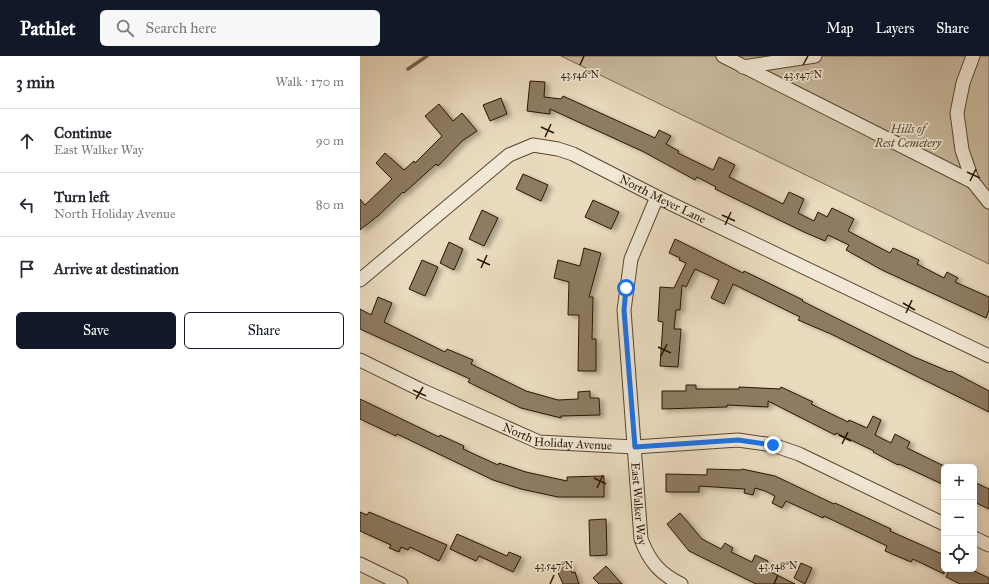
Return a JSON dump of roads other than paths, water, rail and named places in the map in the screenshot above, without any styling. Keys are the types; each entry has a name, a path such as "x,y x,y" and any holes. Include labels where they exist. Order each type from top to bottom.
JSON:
{"street":[{"path":"723,56 973,182"},
{"path":"743,67 755,61 815,56"},
{"path":"974,56 964,83 957,113 962,150 973,182 989,202"},
{"name":"North Meyer Lane","path":"360,280 494,166 509,155 533,145 544,146 565,152 989,356"},
{"name":"East Walker Way","path":"657,197 631,259 624,303 641,539 647,556 658,570 677,583"},
{"name":"North Holiday Avenue","path":"360,360 432,395 539,442 635,447 738,440 773,445 799,454 941,523"},
{"path":"977,539 989,545"},
{"path":"360,564 401,584"}],"waterway":[{"path":"408,69 427,56"}],"park label":[{"name":"Hills of Rest Cemetery","path":"908,136"}]}
